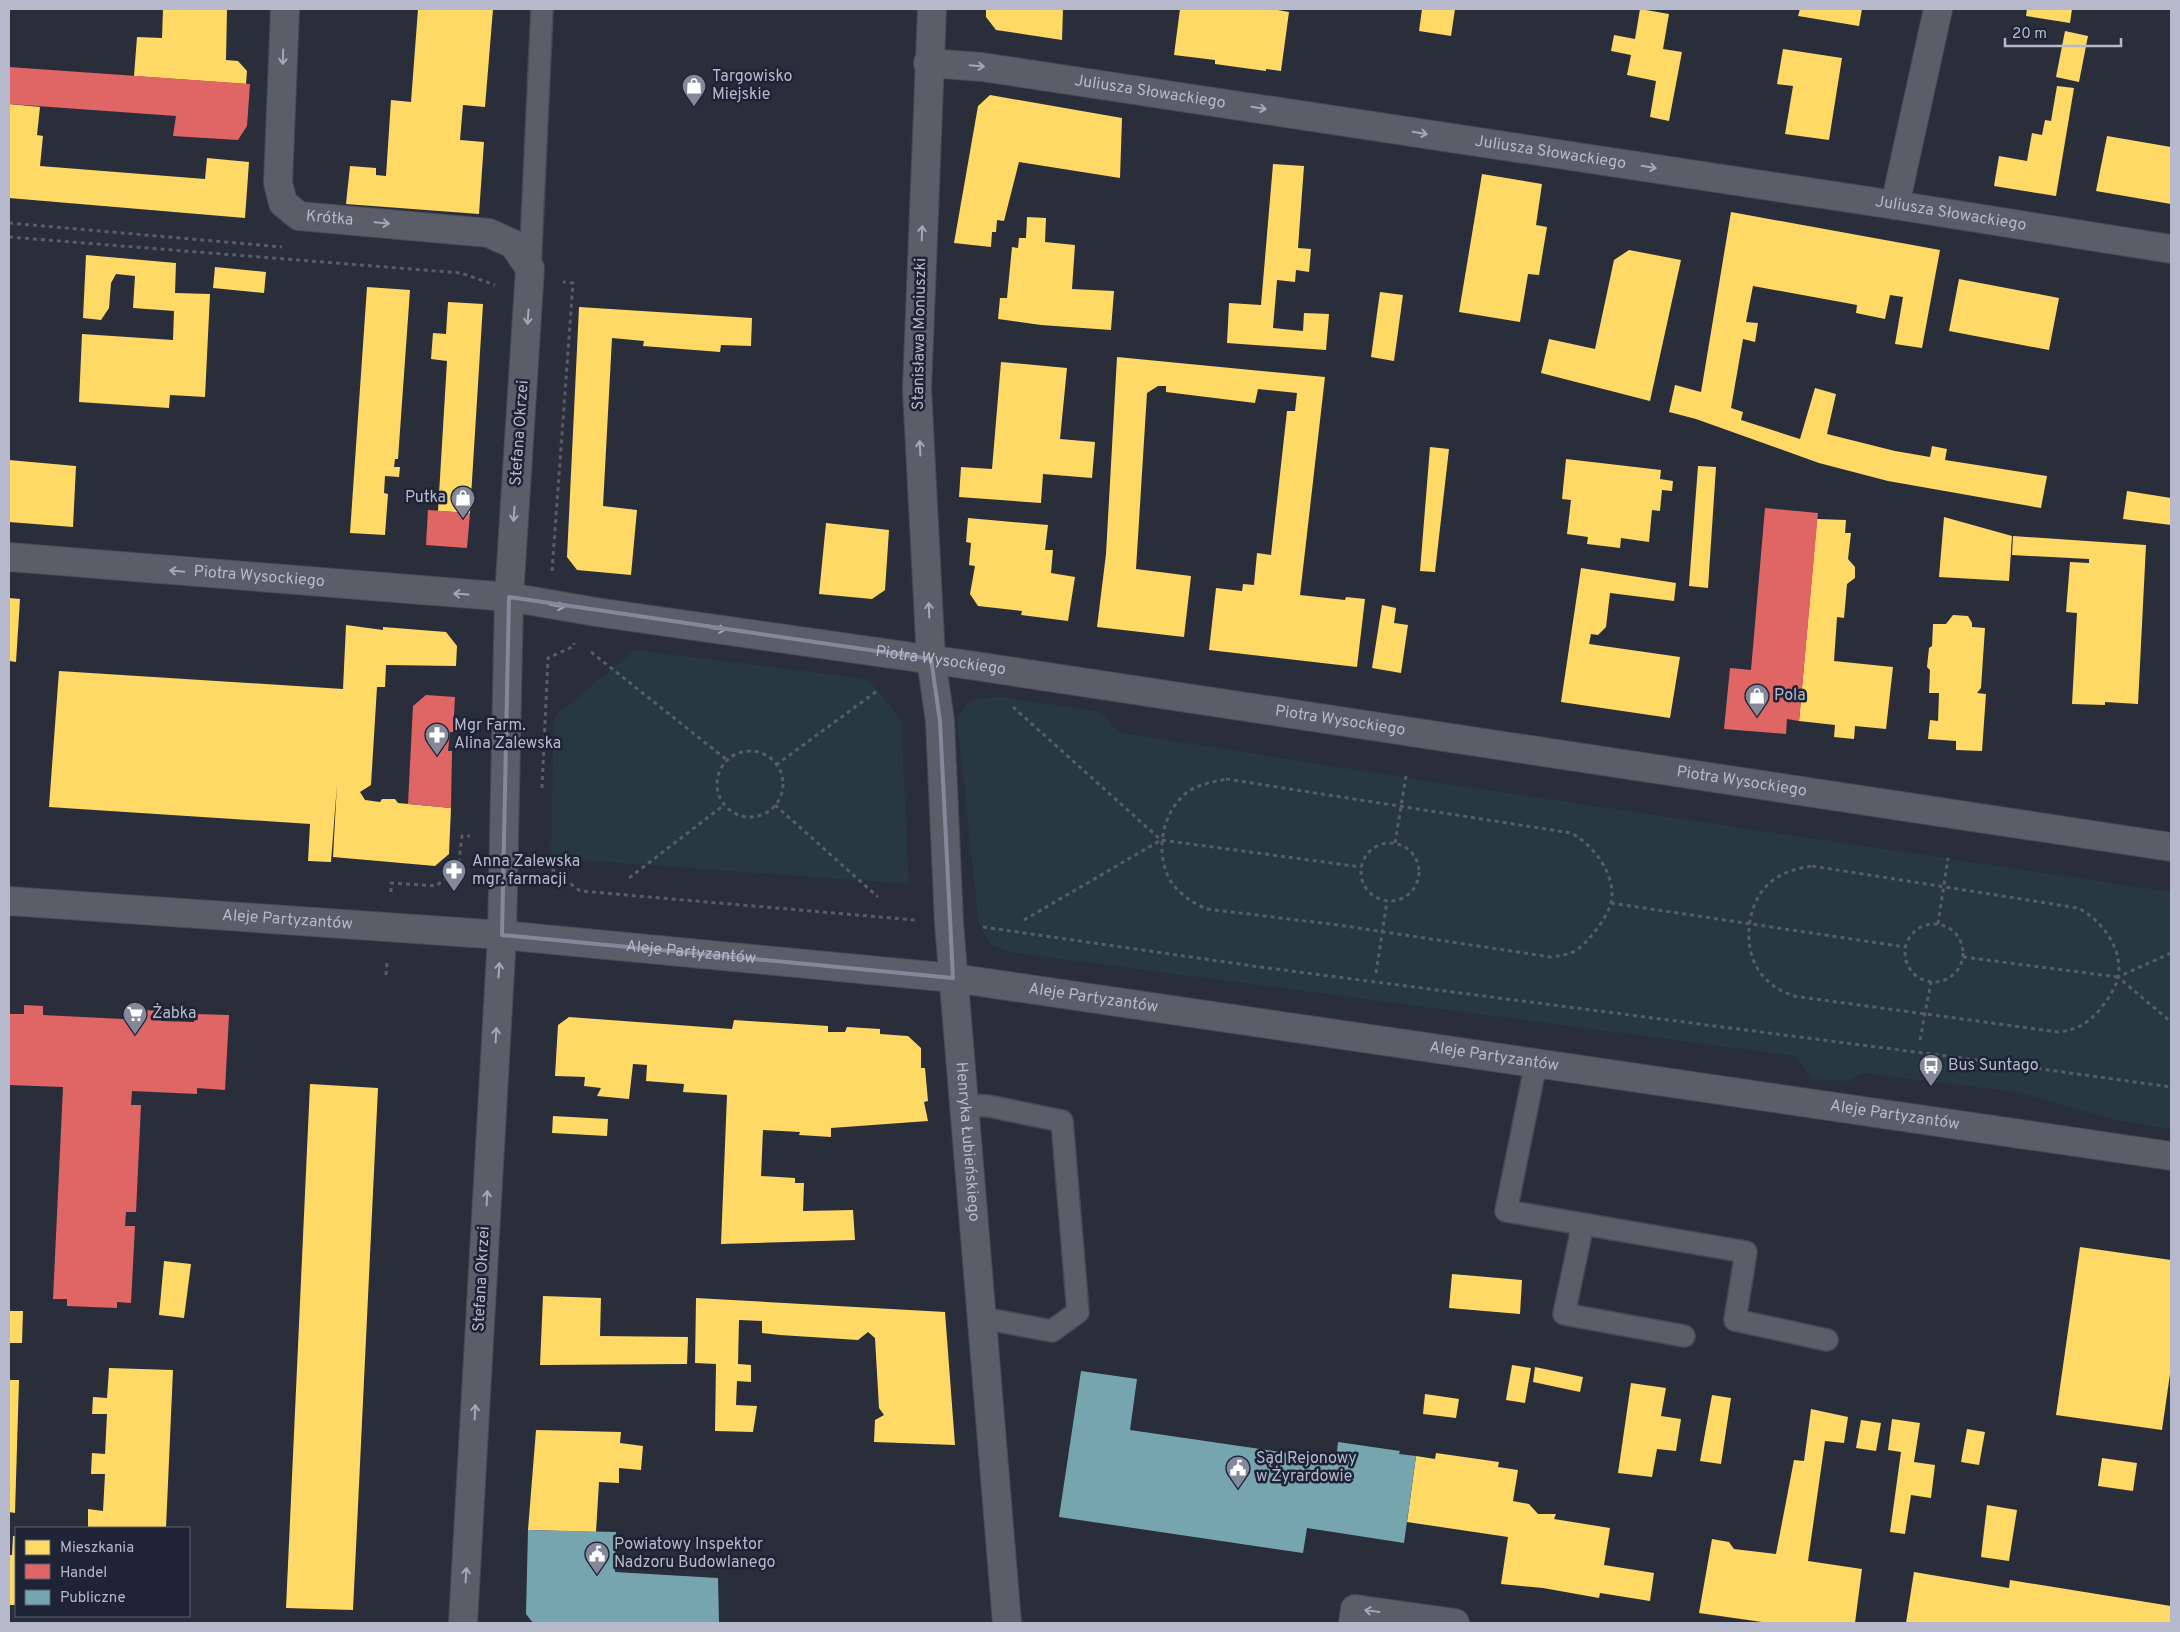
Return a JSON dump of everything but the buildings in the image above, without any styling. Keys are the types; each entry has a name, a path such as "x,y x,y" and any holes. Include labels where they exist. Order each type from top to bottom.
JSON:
{"street":[{"name":"Krótka","path":"285,9 278,183 283,203 299,216 489,233 513,244 529,273"},
{"name":"Stanisława Moniuszki","path":"930,659 917,389 928,63 932,9"},
{"path":"1895,205 1938,9"},
{"name":"Juliusza Słowackiego","path":"928,63 982,67 1895,205 2171,249"},
{"name":"Stefana Okrzei","path":"509,598 529,273"},
{"name":"Piotra Wysockiego","path":"9,557 509,598 930,659 2171,847"},
{"path":"502,935 509,598"},
{"name":"Henryka Łubieńskiego","path":"930,659 940,721 948,923 965,1105 1007,1623"},
{"name":"Aleje Partyzantów","path":"9,902 502,935 953,978 2171,1156"},
{"name":"Stefana Okrzei","path":"463,1623 502,935"},
{"path":"1353,1623 1355,1609 1455,1623"}],"lane":[{"path":"529,273 542,9"},
{"path":"1536,1063 1506,1211 1746,1252 1734,1320 1827,1340"},
{"path":"965,1105 988,1106 1062,1121 1078,1312 1052,1331 982,1318"},
{"path":"1584,1224 1564,1314 1684,1336"}],"path":[{"path":"9,223 285,247"},
{"path":"9,237 461,273 498,286 498,291"},
{"path":"529,273 573,283 551,574"},
{"path":"542,798 548,658 574,646 578,609"},
{"path":"591,652 727,760"},
{"path":"776,765 877,690"},
{"path":"1008,703 1161,840 1362,867"},
{"path":"747,751 758,752 768,757 776,765 781,774 783,785 775,805 759,816 749,817 740,816 724,805 717,787 721,768 727,760 747,751"},
{"path":"1395,843 1406,776"},
{"path":"1226,780 1571,833 1592,849 1599,858 1611,890 1611,903 1589,938 1574,951 1550,957 1207,909 1191,902 1175,887 1164,864 1161,840 1172,812 1189,791 1208,782 1226,780"},
{"path":"628,878 724,805"},
{"path":"775,805 878,897"},
{"path":"391,882 436,886 458,868 462,836"},
{"path":"1024,920 1161,840"},
{"path":"1395,843 1403,846 1416,858 1419,876 1411,892 1396,900 1387,901 1370,893 1361,877 1362,867 1364,859 1377,846 1395,843"},
{"path":"539,853 539,860 580,891 948,923 1008,930 1269,968 1969,1058 2171,1088"},
{"path":"1938,924 1948,858"},
{"path":"1812,866 2078,908 2100,924 2111,942 2119,964 2118,977 2107,1000 2082,1026 2058,1032 1793,996 1777,989 1762,975 1755,964 1748,936 1750,924 1752,911 1766,887 1775,878 1794,869 1812,866"},
{"path":"1376,973 1387,901"},
{"path":"1611,903 1905,948"},
{"path":"1938,924 1947,926 1960,939 1963,957 1955,973 1940,981 1931,982 1914,974 1905,957 1905,948 1914,932 1921,927 1938,924"},
{"path":"1963,957 2118,977 2171,953"},
{"path":"2118,977 2171,1022"},
{"path":"1920,1040 1931,982"}],"highlighted area":[{"path":"509,597 931,659 940,721 953,978 502,935"}],"shaded area":[{"path":"635,650 868,679 901,720 909,884 551,858 554,717"},
{"path":"1001,697 1101,712 1117,732 1407,778 2171,892 2171,1129 2120,1121 2017,1092 1863,1073 1847,1081 1811,1079 1796,1056 1009,952 990,944 979,924 957,719 961,711 974,700"}],"place":[{"name":"Targowisko Miejskie","path":"694,107"},
{"name":"Putka","path":"463,519"},
{"name":"Pola","path":"1757,717"},
{"name":"Mgr Farm. Alina Zalewska","path":"437,756"},
{"name":"Anna Zalewska mgr. farmacji","path":"454,892"},
{"name":"Żabka","path":"135,1035"},
{"name":"Bus Suntago","path":"1931,1087"},
{"name":"Sąd Rejonowy w Żyrardowie","path":"1238,1489"},
{"name":"Powiatowy Inspektor Nadzoru Budowlanego","path":"597,1575"}]}
